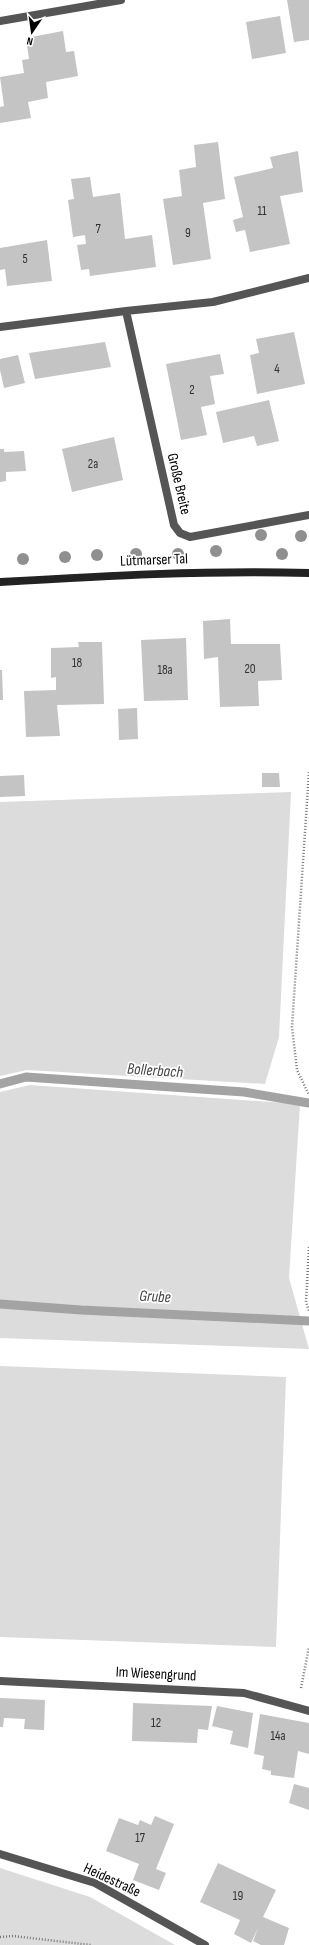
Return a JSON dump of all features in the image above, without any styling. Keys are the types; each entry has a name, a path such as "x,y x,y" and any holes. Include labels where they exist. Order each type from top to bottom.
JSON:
{"main road":[{"name":"Lütmarser Tal","path":"0,582 116,575 252,571 309,573"}],"street":[{"path":"0,21 120,0"},
{"path":"0,327 126,311 213,302 309,278"},
{"name":"Große Breite","path":"126,311 174,525 180,533 190,537 309,515"},
{"name":"Im Wiesengrund","path":"0,1681 244,1693 309,1711"},
{"name":"Heidestraße","path":"0,1854 95,1883 205,1945"}],"path":[{"path":"309,772 292,1027 297,1070 309,1095"},
{"path":"309,1247 306,1302 309,1311"},
{"path":"297,1707 309,1647"},
{"path":"0,1937 13,1936 91,1945"}],"shaded area":[{"path":"291,792 279,1037 265,1084 27,1070 0,1076 0,802"},
{"path":"30,1085 300,1104 289,1278 309,1349 0,1338 0,1092"},
{"path":"0,1366 286,1377 276,1647 0,1637"},
{"path":"0,1868 90,1897 175,1945 0,1945"}],"building":[{"path":"287,0 309,0 309,40 294,42"},
{"path":"280,16 286,53 252,59 246,22"},
{"path":"63,31 66,52 74,51 78,76 46,82 48,98 28,102 31,118 0,123 0,107 4,106 0,77 24,73 22,60 29,59 26,38"},
{"path":"218,142 225,199 203,203 211,259 173,265 163,199 182,196 179,170 196,167 194,145"},
{"path":"298,151 303,192 280,196 290,244 250,252 245,230 236,232 233,220 243,217 234,177 273,168 270,157"},
{"path":"90,177 93,197 120,193 125,239 152,235 156,267 90,276 89,269 81,270 77,245 86,244 85,235 73,237 68,200 74,199 71,179"},
{"path":"47,240 52,281 7,286 5,269 0,270 0,248"},
{"path":"294,332 305,384 257,394 250,355 259,353 256,339"},
{"path":"105,342 111,367 35,379 29,353"},
{"path":"220,354 224,374 210,376 215,404 201,407 207,435 181,440 166,364"},
{"path":"18,355 25,383 4,388 0,370 0,359"},
{"path":"269,400 279,441 257,446 254,436 223,443 216,412"},
{"path":"114,437 123,480 72,492 62,449"},
{"path":"0,449 4,449 4,452 24,451 26,471 6,472 6,481 0,482"},
{"path":"230,619 231,644 280,644 282,680 258,681 259,706 220,707 218,657 204,659 203,621"},
{"path":"186,638 188,700 144,701 141,640"},
{"path":"78,642 102,642 104,704 57,705 60,736 26,737 24,691 56,690 56,677 51,678 51,648 79,647"},
{"path":"0,670 2,670 3,700 0,700"},
{"path":"137,708 138,739 119,740 118,709"},
{"path":"262,773 279,773 280,787 262,787"},
{"path":"24,775 25,796 0,797 0,776"},
{"path":"0,1698 45,1700 44,1730 24,1729 25,1719 4,1718 3,1727 0,1727"},
{"path":"133,1703 212,1706 208,1730 198,1729 197,1743 132,1741"},
{"path":"217,1706 253,1713 248,1748 230,1744 233,1731 212,1726"},
{"path":"260,1714 309,1723 309,1754 298,1751 294,1778 271,1775 271,1771 262,1769 264,1756 254,1754"},
{"path":"294,1784 309,1788 309,1810 289,1803"},
{"path":"155,1816 174,1824 156,1869 166,1873 159,1890 133,1880 139,1864 106,1851 119,1818 138,1825 140,1820 151,1825"},
{"path":"218,1863 276,1890 263,1917 289,1928 284,1945 261,1945 253,1941 258,1928 251,1943 234,1934 240,1920 200,1902"}],"waterway":[{"name":"Bollerbach","path":"0,1084 26,1077 244,1092 309,1103"},
{"name":"Grube","path":"0,1304 81,1310 309,1321"}]}
